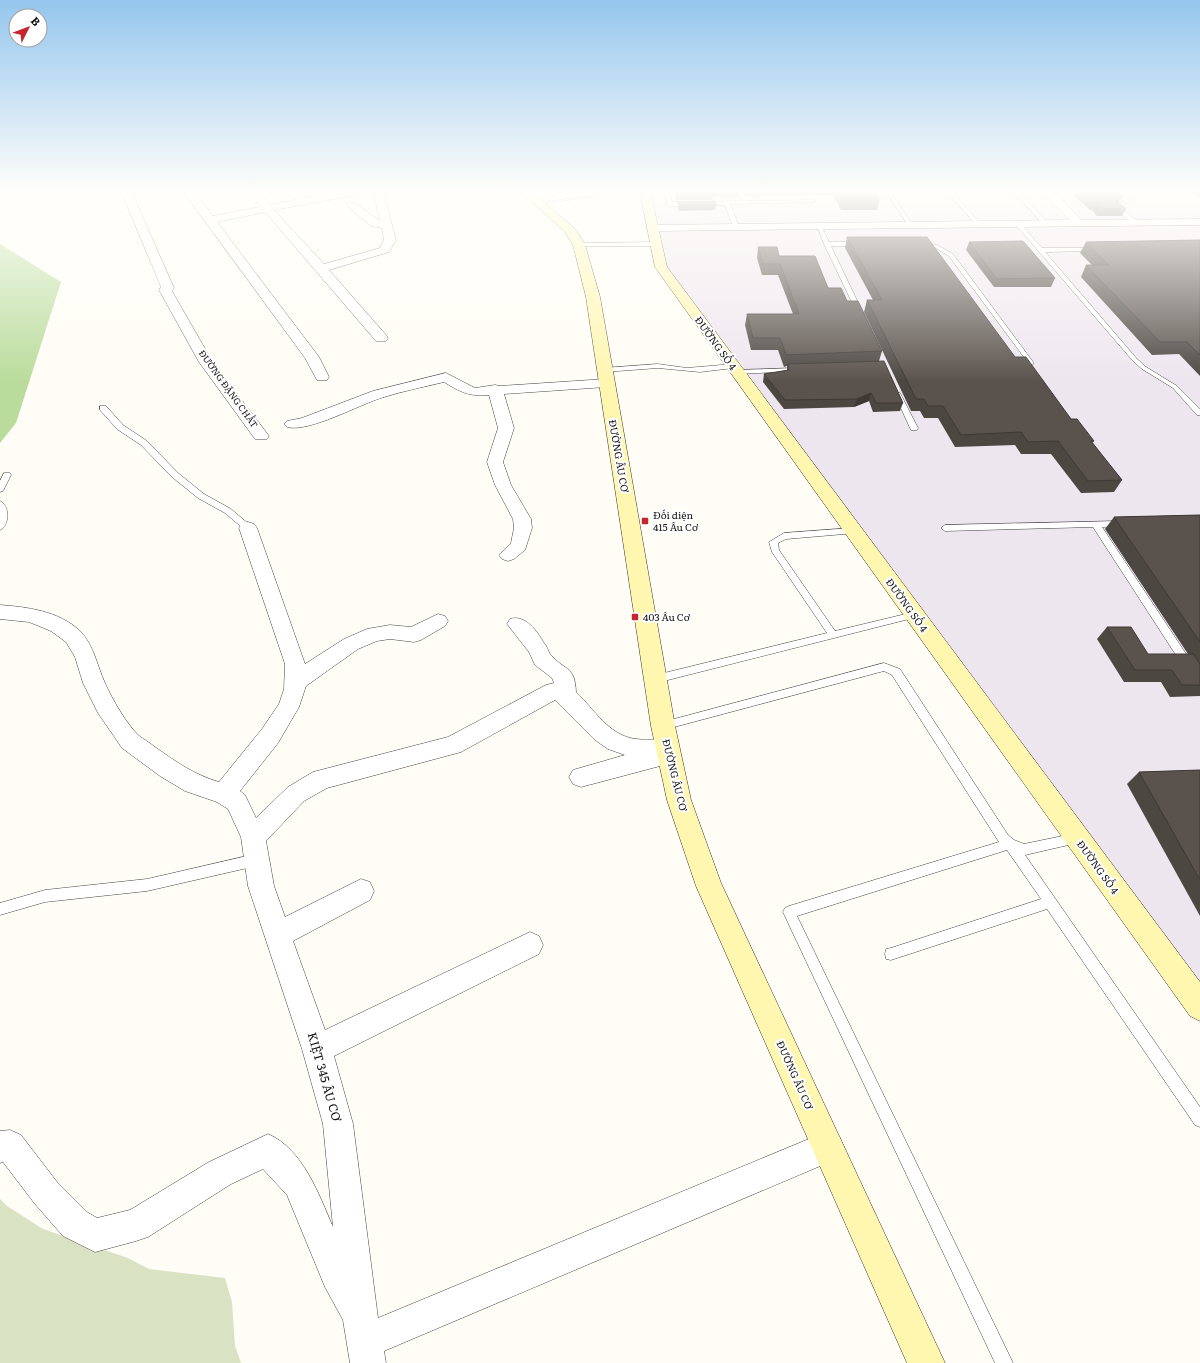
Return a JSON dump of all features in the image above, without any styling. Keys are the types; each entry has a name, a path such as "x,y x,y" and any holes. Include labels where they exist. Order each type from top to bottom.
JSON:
{"main road":[{"name":"ĐƯỜNG ÂU CƠ","path":"582,255 593,297 666,743 679,800 709,886 926,1363"},
{"name":"ĐƯỜNG SỐ 4","path":"658,255 661,267 1200,1006"}],"street":[{"name":"ĐƯỜNG ĐẶNG CHẤT","path":"154,255 168,288 165,290 206,362 261,436"},
{"path":"237,255 312,357 322,377"},
{"path":"308,255 380,338"},
{"path":"321,269 369,255"},
{"path":"292,424 305,422 378,394 444,378 448,378 467,390 475,392 605,377"},
{"path":"495,389 506,428 494,462 503,485 522,518 523,528 519,546 508,555"},
{"path":"0,612 31,615 58,626 73,637 85,656 94,682 106,707 130,741 174,773 193,784 230,798 288,707 295,689 295,664 248,528"},
{"path":"295,682 351,644 374,634 390,632 414,635 438,621"},
{"path":"518,624 537,648 542,659 559,672 565,680 565,696"},
{"path":"254,848 296,794 321,779 453,745 553,691 558,691 565,696 592,725 615,742 636,749 666,743"},
{"path":"581,777 666,743"},
{"name":"KIỆT 345 ÂU CƠ","path":"230,798 254,848 262,886 316,1049 338,1124 364,1341"},
{"path":"278,935 361,891"},
{"path":"316,1049 530,945"},
{"path":"0,1147 10,1146 46,1193 75,1224 95,1234 136,1224 220,1174 268,1150 298,1184 364,1341 828,1147"}],"lane":[{"path":"832,255 864,323"},
{"path":"950,255 1031,363"},
{"path":"1043,255 1135,360 1144,368 1175,387 1200,413"},
{"path":"605,377 658,366 687,370 807,369"},
{"path":"894,387 914,428"},
{"path":"103,408 120,427 144,443 175,475 201,496 233,515 248,528"},
{"path":"0,489 7,475"},
{"path":"0,504 4,516 0,527"},
{"path":"945,528 1128,524"},
{"path":"1096,525 1200,683"},
{"path":"833,635 775,550 773,542 784,536 853,531"},
{"path":"656,679 914,615"},
{"path":"666,743 884,667 896,672 1004,839 1010,844 1200,1120"},
{"path":"1004,1363 789,912 1010,844 1024,850 1030,850 1077,838"},
{"path":"0,909 45,896 148,885 254,848"},
{"path":"891,954 1049,902"}],"shaded area":[{"path":"659,255 1200,255 1200,1005 661,267"}],"green space":[{"path":"0,255 17,255 61,282 16,423 0,443"},
{"path":"0,1199 7,1206 43,1229 128,1258 149,1269 225,1278 232,1302 235,1346 241,1363 0,1363"}],"building":[{"path":"760,255 815,256 828,288 841,288 847,301 858,301 882,351 786,355 780,338 753,338 747,314 799,314 780,264 763,264"},
{"path":"857,255 940,255 1015,357 1026,357 1071,419 1077,419 1094,441 1091,441 1122,480 1088,481 1058,441 1028,442 1021,432 961,435 943,406 928,406 924,399 916,399 867,300 882,300"},
{"path":"979,255 1035,255 1055,278 997,279"},
{"path":"1099,255 1200,255 1200,355 1187,342 1160,342 1086,265 1109,265"},
{"path":"884,361 903,403 876,403 871,393 857,399 785,400 764,374 789,370 788,364"},
{"path":"1200,515 1200,642 1114,517"},
{"path":"1107,627 1131,627 1148,654 1193,654 1200,664 1200,685 1182,685 1172,670 1135,670"},
{"path":"1200,770 1200,880 1139,772"}],"place":[{"name":"Đối diện 415 Âu Cơ","path":"645,521"},
{"name":"403 Âu Cơ","path":"635,617"}]}
